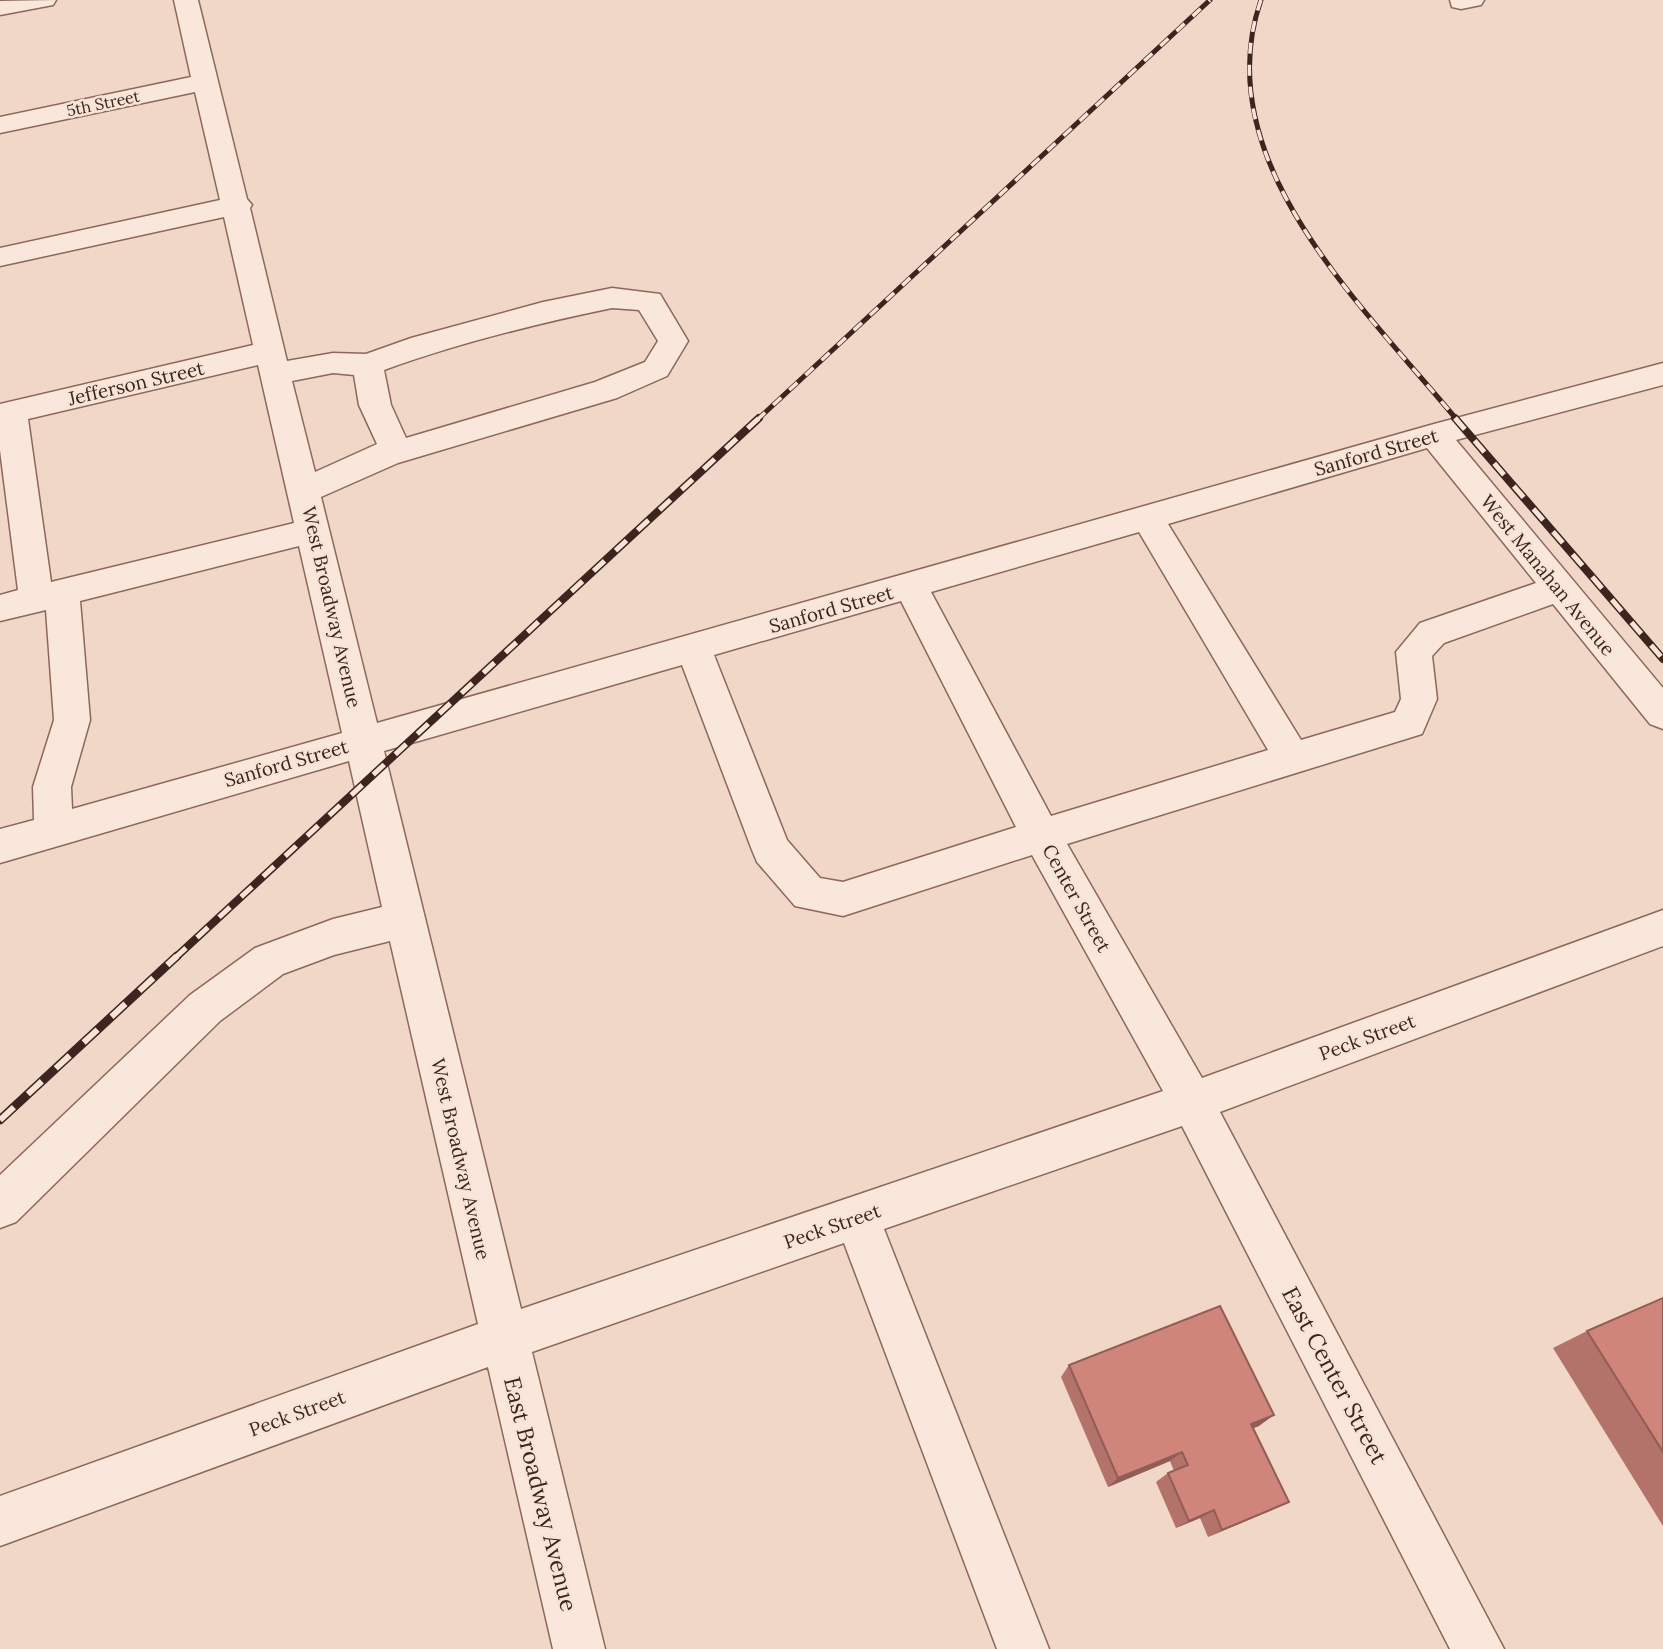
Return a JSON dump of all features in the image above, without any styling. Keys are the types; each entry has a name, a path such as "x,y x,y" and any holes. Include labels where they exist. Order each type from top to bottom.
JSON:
{"street":[{"path":"0,8 44,0"},
{"name":"West Broadway Avenue","path":"186,0 275,362 504,1338"},
{"name":"5th Street","path":"0,125 207,82"},
{"path":"0,257 237,205"},
{"path":"305,490 387,455 606,390 656,369 673,341 649,301 612,298 542,312 422,345 368,365 375,405 393,444 387,455"},
{"name":"Jefferson Street","path":"6,413 275,362 368,365"},
{"name":"Sanford Street","path":"0,846 1434,435 1663,374"},
{"path":"6,413 49,595 72,720 52,787 54,831"},
{"name":"West Manahan Avenue","path":"1434,435 1663,714"},
{"path":"1148,519 1293,759"},
{"path":"0,608 314,530"},
{"name":"Center Street","path":"911,587 1041,835 1192,1102"},
{"path":"693,648 771,850 809,894 843,899 1041,835 1409,723 1419,699 1415,652 1432,633 1559,588"},
{"path":"0,1206 205,1008 269,961 334,937 404,920"},
{"name":"Peck Street","path":"0,1521 504,1338 1192,1102 1663,928"},
{"name":"East Center Street","path":"1192,1102 1478,1649"},
{"path":"857,1217 1023,1649"},
{"name":"East Broadway Avenue","path":"504,1338 579,1649"}],"building":[{"path":"1663,1298 1663,1452 1587,1331"},
{"path":"1220,1306 1274,1415 1251,1424 1289,1502 1222,1530 1214,1510 1189,1521 1168,1473 1188,1465 1182,1452 1118,1478 1069,1365"}],"railway":[{"path":"757,420 1210,0"},
{"path":"1261,0 1250,59 1255,117 1274,173 1303,228 1339,280 1457,420"},
{"path":"175,958 759,418"},
{"path":"1455,418 1663,659"},
{"path":"0,1120 177,956"}]}
